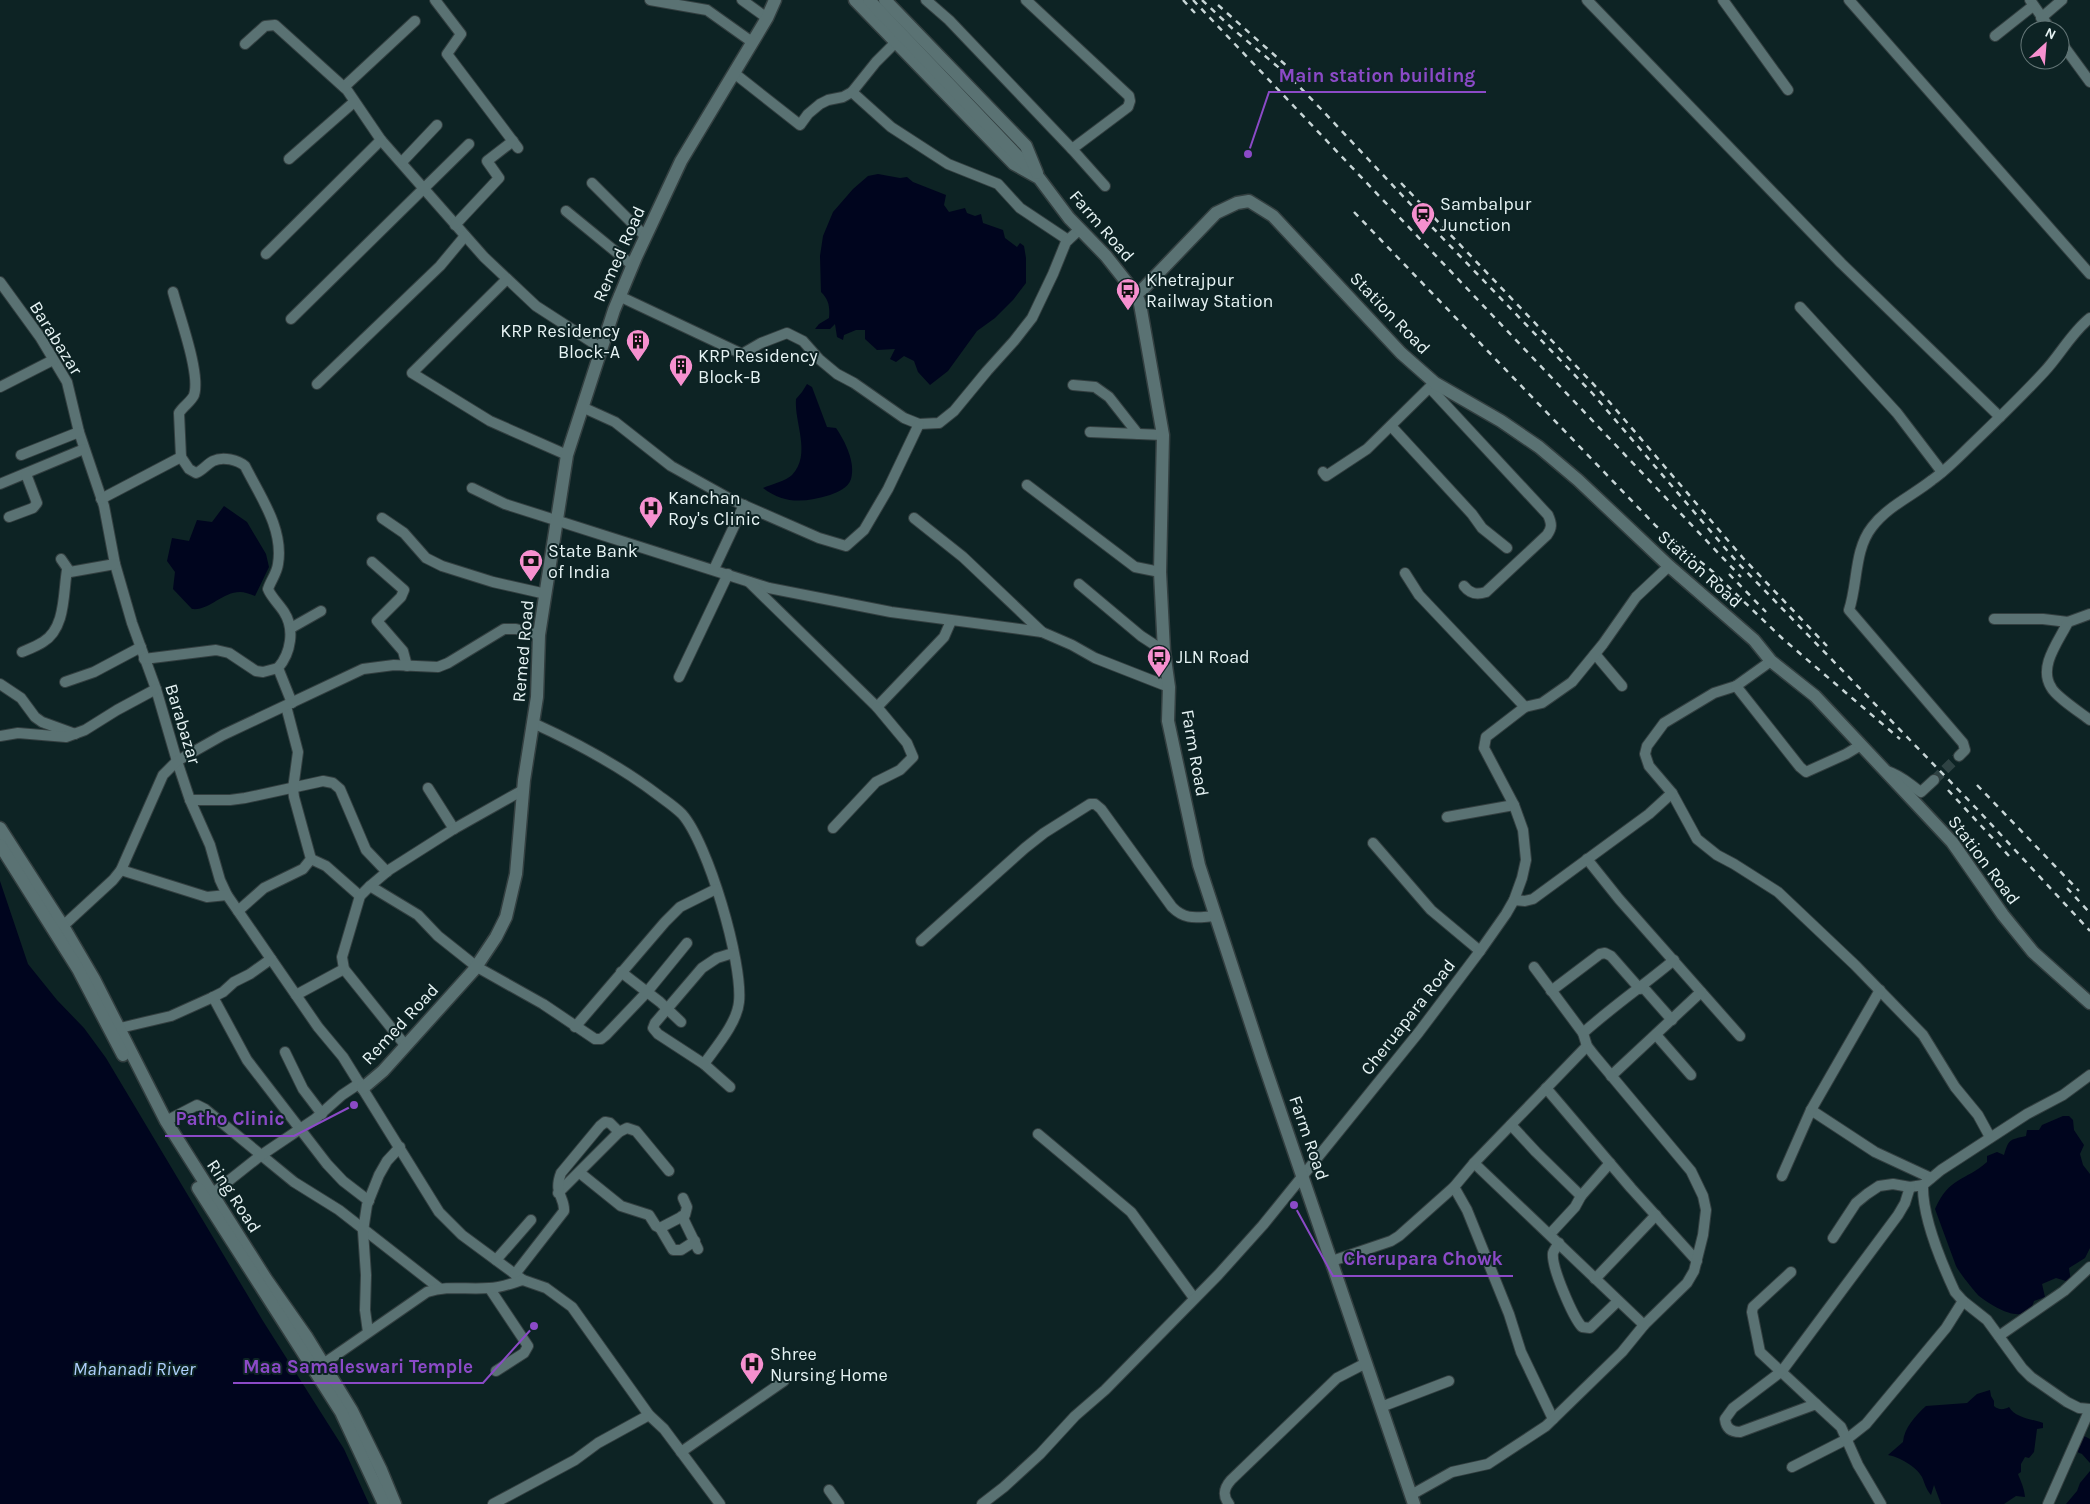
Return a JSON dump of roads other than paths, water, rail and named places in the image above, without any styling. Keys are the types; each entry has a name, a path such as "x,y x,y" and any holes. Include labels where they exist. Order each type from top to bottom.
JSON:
{"street":[{"path":"435,0 461,34 447,54 515,144 487,161 499,178 455,226"},
{"path":"650,0 707,10 752,42"},
{"path":"742,0 767,18"},
{"name":"Remed Road","path":"362,1086 383,1071 477,967 506,917 520,846 519,822 537,697 539,635 567,455 619,296 645,236 681,161 767,18 775,0"},
{"name":"Farm Road","path":"854,0 1014,164 1039,178 1136,294 1144,326 1163,435 1160,572 1164,651 1169,687 1168,721 1199,865 1262,1058 1304,1176 1412,1500"},
{"path":"869,0 1039,178"},
{"path":"886,0 1026,146 1039,178"},
{"path":"926,0 949,20 1105,186"},
{"path":"1026,0 1129,96 1128,107 1072,149"},
{"path":"1587,0 1841,263 2000,418"},
{"path":"1723,0 1788,90"},
{"path":"1849,0 2090,274"},
{"path":"1995,36 2032,3 2041,18 2062,0"},
{"path":"344,87 415,21"},
{"path":"245,44 265,26 274,25 344,87 381,140 402,162 455,226 507,279 536,306 601,348"},
{"path":"734,73 800,125 808,114 820,104 843,97 852,92 895,43"},
{"path":"2070,55 2090,82"},
{"path":"852,92 891,127 948,164 998,184 1020,208 1068,240"},
{"path":"289,159 354,102"},
{"path":"402,162 437,125"},
{"path":"266,254 381,140"},
{"path":"291,319 469,144"},
{"path":"592,184 645,236"},
{"name":"Station Road","path":"1136,294 1216,213 1237,203 1248,201 1273,216 1433,385 1501,421 1539,447 1578,480 1669,566 1754,640 1771,661 1815,696 1952,842 2003,915 2033,952 2090,1003"},
{"path":"566,211 632,266"},
{"path":"619,296 742,354 761,343 787,333 803,341 819,359 837,374 854,383 904,418 920,424 939,423 954,411 1014,342 1032,318 1042,300 1068,240 1080,229"},
{"path":"317,384 434,272 465,236"},
{"path":"507,279 412,373 490,421 567,455"},
{"name":"Barabazar","path":"0,282 40,337 67,382 79,432 101,499 115,564 144,659 156,689 190,800 210,845 220,880 227,895 318,1027 343,1057 439,1212 462,1235 519,1277 546,1288 572,1307 650,1415 664,1429 720,1504"},
{"path":"144,659 216,650 229,653 256,671 263,672 278,668 287,654 291,628 284,612 268,592 278,564 276,530 246,466 234,461 219,459 213,461 200,471 193,473 181,457 179,413 193,396 195,377 173,292"},
{"path":"1800,307 1897,413 1942,472"},
{"path":"1959,756 1965,750 1963,743 1850,610 1855,593 1856,572 1863,545 1872,527 1898,502 1942,472 2000,418 2044,372 2080,326 2090,318"},
{"path":"0,387 54,360"},
{"path":"1073,385 1095,387 1109,397 1138,434"},
{"path":"1323,472 1326,476 1367,449 1433,385 1548,516 1551,522 1552,529 1548,536 1486,592 1479,595 1468,591 1464,586"},
{"path":"582,407 615,422 671,466 744,505 819,538 846,546 864,530 888,488 920,424"},
{"path":"1391,426 1472,514 1482,528 1507,548"},
{"path":"21,455 79,432"},
{"path":"1090,432 1163,435"},
{"path":"0,484 84,449"},
{"path":"101,499 181,457"},
{"path":"9,517 33,508 37,503 26,474"},
{"path":"1027,485 1134,567 1160,572"},
{"path":"472,488 505,504 747,581 828,601 951,621 1042,632 1072,645 1095,658 1169,687"},
{"path":"714,569 744,505"},
{"path":"382,518 404,533 426,558 442,566 493,582 546,594"},
{"path":"914,518 964,557 1042,632"},
{"path":"22,652 44,642 59,622 62,613 67,570 60,559"},
{"path":"372,562 404,590 401,597 377,621 403,651 407,666"},
{"path":"67,570 76,572 115,564"},
{"name":"Cheruapara Road","path":"982,1504 1040,1454 1074,1416 1105,1390 1256,1232 1304,1176 1333,1137 1419,1032 1480,951 1514,900 1526,860 1523,830 1514,805 1484,748 1486,737 1525,708 1542,703 1572,682 1636,598 1669,566"},
{"path":"1405,573 1419,595 1525,708"},
{"path":"679,677 728,574"},
{"path":"747,581 877,707 907,743 913,756 900,770 876,782 833,828"},
{"path":"1078,584 1141,636 1164,651"},
{"path":"291,628 321,611"},
{"path":"1994,619 2043,619 2068,622 2090,614"},
{"path":"877,707 944,638 951,621"},
{"path":"2068,622 2048,662 2047,676 2051,688 2090,720"},
{"path":"63,926 122,870 161,780 177,761 223,735 364,669 380,665 438,667 448,663 504,629 516,629 539,635"},
{"path":"65,682 94,672 141,647"},
{"path":"1595,654 1622,686"},
{"path":"1771,661 1736,686 1714,693 1664,724 1647,746 1645,754 1649,766 1672,793 1696,839 1717,855 1778,892 1855,965 1923,1034 1955,1087 1978,1115 1990,1138"},
{"path":"278,668 289,705 298,752 293,789 299,820 311,859 326,866 360,896"},
{"path":"0,684 21,698 35,717 42,722 76,734"},
{"path":"1736,686 1806,772 1846,754 1861,744"},
{"path":"0,736 18,733 66,738 156,689"},
{"path":"533,723 607,760 644,784 681,814 698,839 716,889 733,953 739,986 739,1004 728,1031 704,1064"},
{"path":"1887,771 1896,773 1921,792 1934,780"},
{"path":"190,800 230,800 323,782 333,783 340,789 366,850 387,872"},
{"path":"428,788 454,829"},
{"path":"405,1045 344,968 342,957 360,896 387,872 454,829 523,790"},
{"path":"1514,900 1525,901 1533,899 1649,814 1672,793"},
{"path":"921,942 1025,848 1044,833 1090,804 1095,804 1101,809 1172,907 1180,915 1187,918 1216,916"},
{"path":"1447,817 1514,805"},
{"name":"Ring Road","path":"0,828 63,926 148,1107 258,1284 341,1412 384,1504"},
{"path":"1373,843 1431,910 1480,951"},
{"name":"Ring Road","path":"0,845 120,1028 132,1056 166,1121 352,1411 381,1470 395,1504"},
{"path":"238,911 264,888 303,869 311,859"},
{"path":"1587,859 1619,899 1740,1036"},
{"path":"122,870 207,898 227,895"},
{"path":"370,886 418,915 438,936 477,967 543,1004 595,1039 601,1039 646,992 687,943"},
{"path":"575,1027 621,972 680,907 716,889"},
{"path":"730,1087 704,1064 658,1034 653,1028 655,1023 702,968 717,958 733,953"},
{"path":"1551,991 1600,954 1605,953 1611,956 1672,1020"},
{"path":"120,1028 171,1016 213,997 271,959"},
{"path":"1583,1033 1615,1004 1641,987 1674,960"},
{"path":"1412,1500 1452,1472 1488,1464 1514,1449 1553,1419 1622,1352 1644,1325 1687,1283 1697,1261 1706,1210 1703,1196 1692,1171 1587,1046 1583,1033 1534,967"},
{"path":"296,995 344,968"},
{"path":"621,972 681,1022"},
{"path":"1782,1176 1811,1110 1880,990"},
{"path":"1611,1076 1701,992"},
{"path":"213,997 247,1060 327,1164 343,1181 369,1201"},
{"path":"1656,1036 1691,1075"},
{"path":"1332,1261 1391,1241 1454,1187 1474,1163 1587,1046"},
{"path":"285,1052 303,1089 322,1114"},
{"path":"1833,1238 1856,1203 1879,1186 1893,1184 1910,1187 1923,1185 1990,1138 2027,1114 2063,1095 2090,1075"},
{"path":"212,1194 260,1156 322,1114 342,1096 362,1086"},
{"path":"1546,1088 1697,1261"},
{"path":"166,1121 197,1105 205,1109 260,1156 294,1182 339,1210 363,1231 394,1252 439,1288"},
{"path":"1811,1110 1875,1152 1931,1178"},
{"path":"323,1364 427,1292 439,1288 490,1288 519,1277 564,1211 565,1206 558,1193 559,1179 566,1166 605,1122 610,1123 619,1132"},
{"path":"1511,1125 1581,1196"},
{"path":"558,1193 619,1132 627,1128 636,1131 668,1171"},
{"path":"1038,1134 1131,1212 1194,1298"},
{"path":"368,1332 365,1310 366,1275 363,1231 369,1201 379,1175 387,1161 400,1147"},
{"path":"1474,1163 1644,1325"},
{"path":"1550,1234 1575,1207 1581,1196 1610,1163"},
{"path":"580,1173 621,1206 649,1215 656,1226 660,1228 673,1250 681,1250 697,1245 682,1216"},
{"path":"1923,1185 1923,1204 1928,1221 1950,1281 1956,1292 1963,1301 1987,1320 2022,1368 2031,1377 2066,1402 2079,1408 2090,1409 2048,1504"},
{"path":"1454,1187 1467,1210 1521,1352 1553,1419"},
{"path":"1816,1404 1740,1432 1734,1432 1729,1429 1725,1419 1727,1413 1782,1371 1898,1215 1905,1203 1910,1187"},
{"path":"660,1228 682,1216 687,1210 683,1198"},
{"path":"1595,1279 1656,1215"},
{"path":"496,1260 531,1220"},
{"path":"1559,1243 1553,1253 1555,1267 1570,1304 1582,1327 1590,1328 1618,1301"},
{"path":"1999,1336 2064,1291 2090,1267"},
{"path":"1791,1272 1754,1304 1752,1312 1760,1352 1837,1423 1847,1439 1858,1465 1879,1500 1867,1504"},
{"path":"490,1288 528,1346 524,1352 496,1371"},
{"path":"1792,1467 1847,1439 1877,1413 1946,1328 1963,1301"},
{"path":"1229,1504 1224,1493 1226,1486 1231,1480 1337,1378 1366,1363"},
{"path":"681,1452 784,1381"},
{"path":"1381,1407 1449,1381"},
{"path":"493,1504 575,1460 598,1443 650,1415"},
{"path":"829,1490 839,1504"}],"water":[{"path":"878,174 900,178 907,177 913,182 946,195 944,205 949,212 965,208 967,213 975,216 981,214 983,223 1003,230 1005,238 1017,247 1020,243 1024,246 1026,283 1013,300 995,318 977,331 948,371 930,385 918,372 914,361 904,356 896,362 890,359 895,349 877,350 865,339 865,330 856,330 844,335 843,340 837,337 835,324 830,329 815,329 829,318 828,304 821,292 820,256 823,236 833,212 853,189 868,176"},
{"path":"807,384 812,387 827,427 836,428 843,439 851,459 852,473 848,485 833,494 804,500 788,500 763,488 783,481 792,475 798,467 802,448 796,399"},
{"path":"224,506 247,522 266,554 269,567 255,596 243,592 233,593 204,607 192,609 173,589 175,572 167,561 172,538 189,541 197,520 212,522"},
{"name":"Mahanadi River","path":"0,881 28,964 57,1000 84,1028 106,1058 263,1321 344,1449 369,1504 0,1504"},
{"path":"2063,1116 2069,1116 2073,1120 2074,1130 2084,1145 2080,1154 2083,1165 2090,1174 2090,1248 2085,1258 2069,1268 2071,1282 2076,1288 2071,1288 2066,1281 2056,1278 2042,1284 2045,1297 2034,1301 2030,1309 2024,1313 2009,1313 1979,1296 1960,1272 1956,1266 1935,1209 1946,1191 1987,1162 1987,1156 1997,1152 2004,1155 2010,1141 2026,1136 2027,1130 2039,1130 2042,1125"},
{"path":"1990,1390 1994,1406 2001,1409 2009,1407 2019,1416 2043,1423 2043,1428 2037,1429 2034,1452 2029,1458 2025,1457 2021,1464 2021,1472 2018,1474 2025,1497 2016,1496 2004,1504 1941,1504 1934,1485 1931,1495 1916,1469 1902,1460 1888,1455 1903,1442 1908,1427 1926,1406 1967,1403 1977,1394"},
{"path":"2082,1435 2090,1439 2090,1463 2082,1454 2067,1448 2070,1443"},
{"path":"2090,1471 2090,1504 2066,1504 2077,1491 2080,1483"}],"tunnel":[{"path":"1934,780 1959,756"}],"railway":[{"path":"1183,0 1195,13"},
{"path":"1193,0 1741,577"},
{"path":"1202,0 1234,30 1290,77 1593,394 1737,562 1977,809 2090,931"},
{"path":"1218,5 1289,68"},
{"path":"1401,183 1600,391 1743,558 1827,646"},
{"path":"1354,212 1656,526 1712,571 1783,639 1900,739"},
{"path":"1729,574 1766,612"},
{"path":"1977,785 2079,891"},
{"path":"1948,790 2009,856"},
{"path":"2067,888 2090,913"}],"place":[{"name":"Main station building","path":"1248,154"},
{"name":"Sambalpur Junction","path":"1423,235"},
{"name":"Khetrajpur Railway Station","path":"1128,311"},
{"name":"KRP Residency Block-A","path":"638,362"},
{"name":"KRP Residency Block-B","path":"681,387"},
{"name":"Kanchan Roy's Clinic","path":"651,529"},
{"name":"State Bank of India","path":"531,582"},
{"name":"JLN Road","path":"1159,678"},
{"name":"Patho Clinic","path":"354,1105"},
{"name":"Cherupara Chowk","path":"1294,1205"},
{"name":"Maa Samaleswari Temple","path":"534,1326"},
{"name":"Shree Nursing Home","path":"752,1385"}]}
